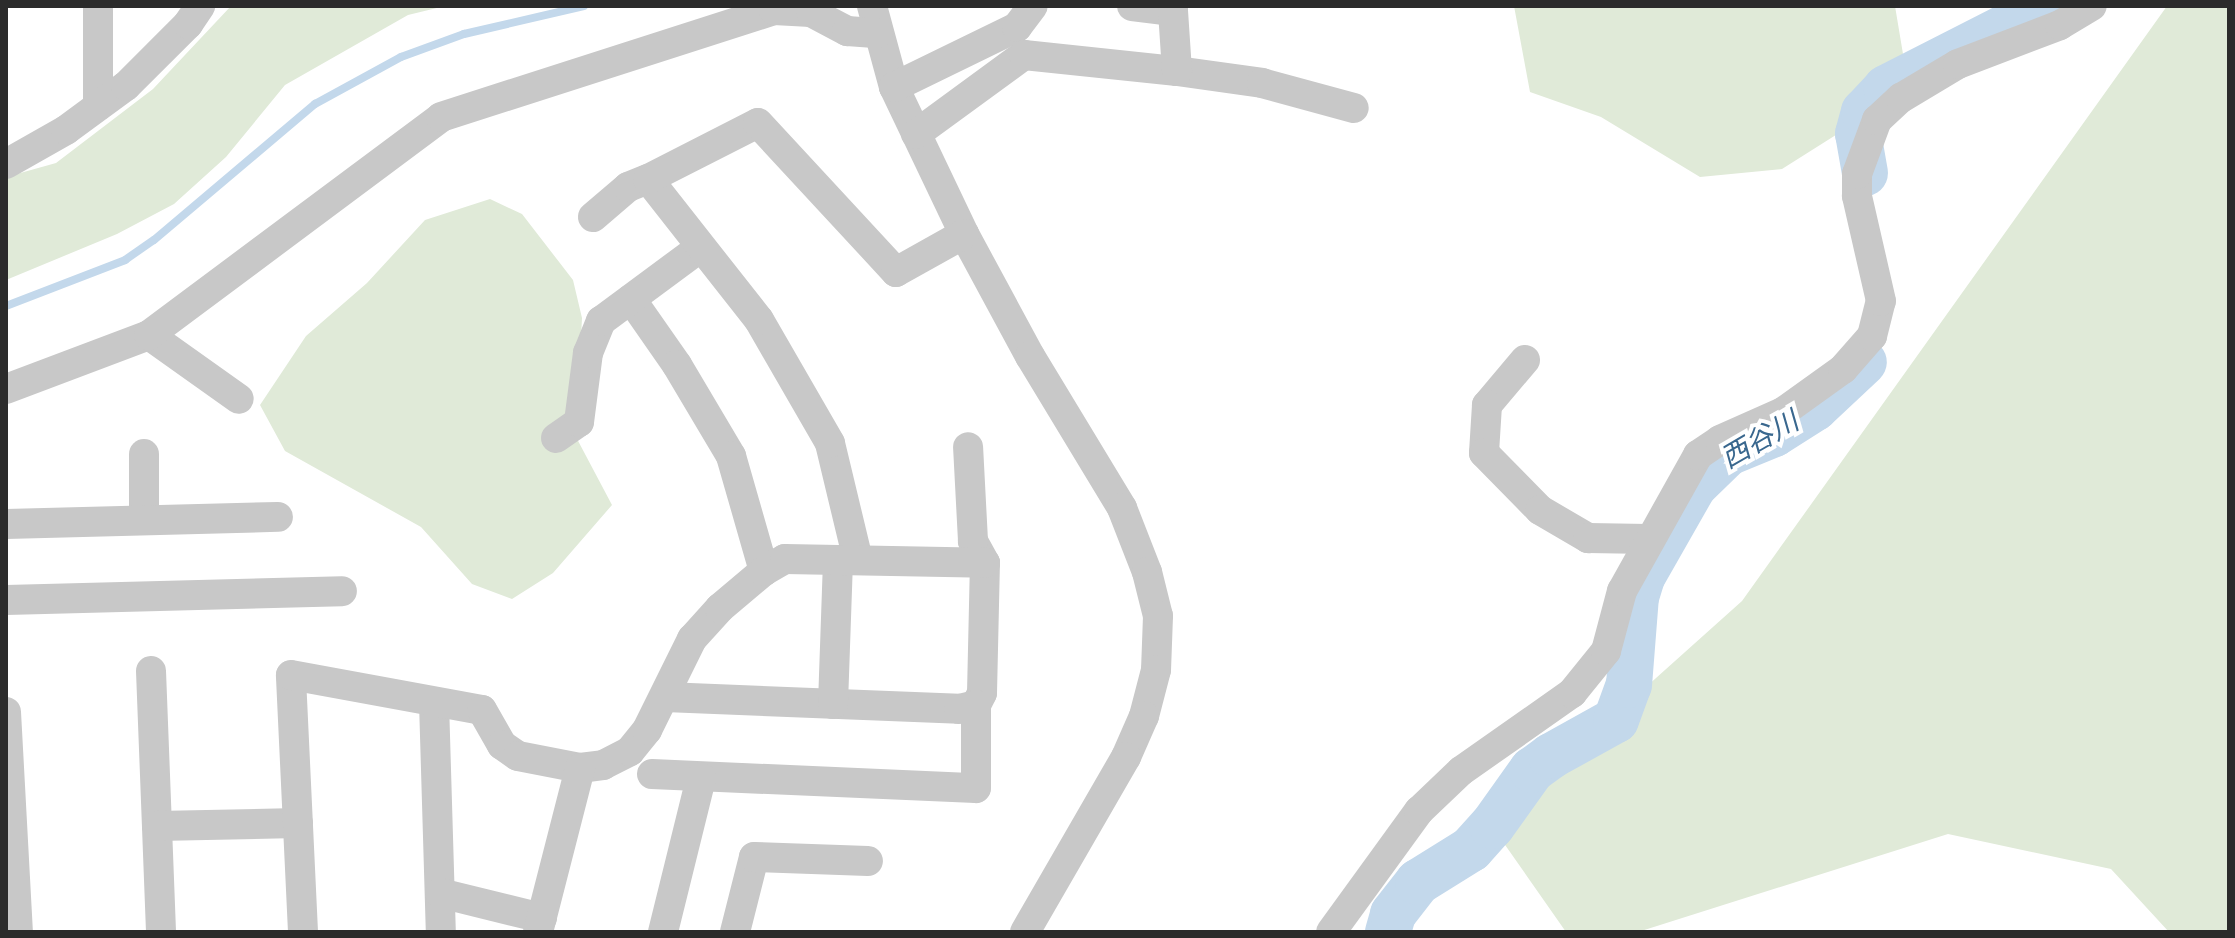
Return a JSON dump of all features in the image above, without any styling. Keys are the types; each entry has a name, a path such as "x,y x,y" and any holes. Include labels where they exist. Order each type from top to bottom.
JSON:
{"street":[{"path":"98,6 98,106"},
{"path":"6,164 66,130 126,86 188,24 200,6"},
{"path":"894,87 1017,27 1033,6"},
{"path":"1132,6 1173,8 1177,71"},
{"path":"1331,932 1419,811 1461,771 1572,693 1606,651 1622,591 1648,539 1698,455 1720,440 1783,412 1843,369 1872,336 1881,301 1857,196 1857,174 1877,120 1901,98 1958,64 2060,25 2092,6"},
{"path":"6,389 149,335 441,117 774,10 811,12 847,31 875,20 894,87 964,234 1030,356 1122,508 1147,572 1158,616 1156,670 1144,716 1126,757 1025,932"},
{"path":"916,134 1024,55 1262,83 1354,108"},
{"path":"593,217 628,187 758,123 896,272 964,234"},
{"path":"648,179 759,320 830,443 848,560 833,704"},
{"path":"556,438 579,422 588,353 601,321 701,247"},
{"path":"631,299 677,365 731,456 764,571"},
{"path":"149,335 239,399"},
{"path":"1525,360 1487,405 1484,453 1540,510 1588,538 1648,539"},
{"path":"652,774 976,788 976,705 982,693 985,563 973,541 968,447"},
{"path":"144,454 144,520"},
{"path":"6,524 278,517"},
{"path":"303,932 291,675 482,710 502,745 518,756 580,768 603,765 630,751 647,730 692,639 720,608 764,571 785,559 985,563"},
{"path":"6,600 342,591"},
{"path":"151,671 161,932"},
{"path":"665,697 959,709 976,705"},
{"path":"434,702 441,932"},
{"path":"6,712 18,932"},
{"path":"440,893 540,925 580,768"},
{"path":"663,932 701,778"},
{"path":"157,826 298,823"},
{"path":"735,932 754,857 868,861"}],"green space":[{"path":"231,6 445,6 408,15 285,85 226,157 174,204 117,234 6,280 6,177 56,163 153,89"},
{"path":"1514,6 1895,6 1907,78 1858,121 1782,169 1700,177 1601,117 1530,92"},
{"path":"2167,6 2229,6 2229,932 2169,932 2111,869 1948,834 1638,932 1566,932 1503,842 1512,807 1742,601"},
{"path":"490,199 522,214 573,280 582,318 576,437 612,505 553,573 512,599 472,584 421,527 285,451 260,405 306,336 367,283 425,220"}],"waterway":[{"path":"6,306 125,260 154,240 315,104 401,57 464,34 584,6"},
{"name":"西谷川","path":"1865,173 1858,134 1864,112 1886,88 2047,6"},
{"name":"西谷川","path":"1388,932 1393,914 1418,882 1471,849 1492,826 1532,770 1616,720 1629,685 1636,597 1642,577 1694,486 1728,453 1774,434 1815,408 1864,362"}]}
